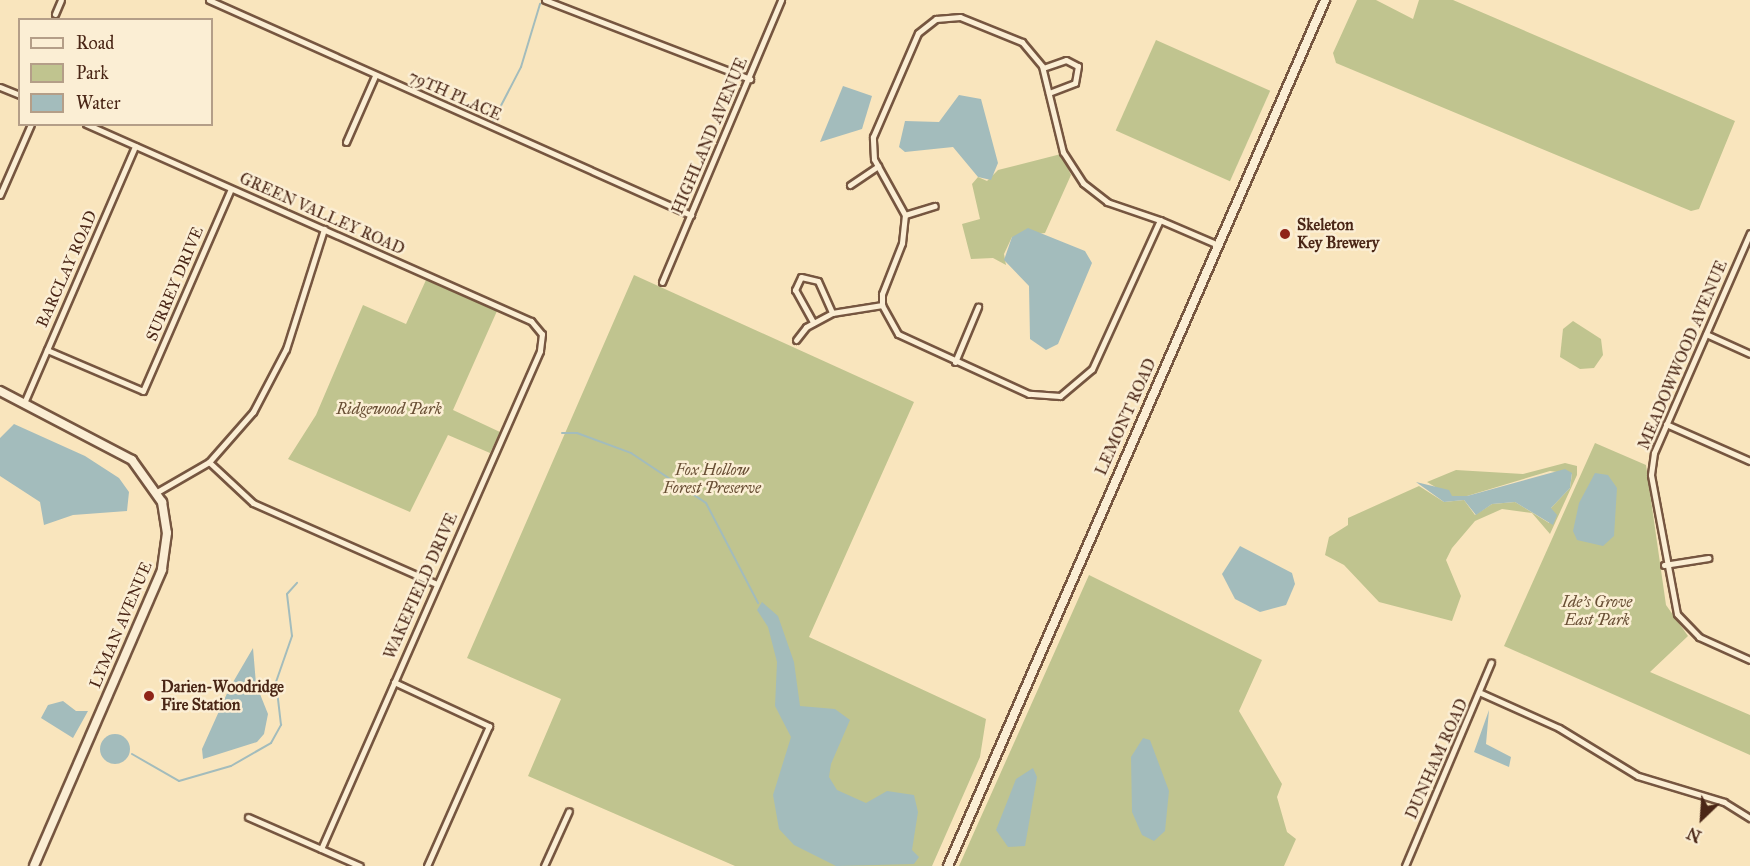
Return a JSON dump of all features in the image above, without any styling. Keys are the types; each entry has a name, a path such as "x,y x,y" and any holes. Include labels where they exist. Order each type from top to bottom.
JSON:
{"main road":[{"name":"LEMONT ROAD","path":"948,866 954,847 1325,0"},
{"path":"0,391 123,453 157,492"},
{"name":"LYMAN AVENUE","path":"34,866 162,570 167,533 157,492"},
{"name":"LEMONT ROAD","path":"943,866 954,847"}],"street":[{"path":"55,14 62,0"},
{"name":"79TH PLACE","path":"209,0 691,215"},
{"path":"545,0 750,79"},
{"name":"HIGHLAND AVENUE","path":"662,282 750,79 781,0"},
{"path":"1160,220 1094,365 1078,386 1045,397 955,362 897,333 882,305 905,215 878,166 875,125 918,33 936,19 955,16 999,32 1028,47 1042,68 1063,152 1083,183 1107,202 1160,220 1218,245"},
{"path":"1042,68 1066,60 1078,66 1075,82 1049,93"},
{"path":"346,142 375,76"},
{"path":"0,87 18,94"},
{"path":"0,195 30,126"},
{"name":"GREEN VALLEY ROAD","path":"90,126 531,321 542,334"},
{"name":"BARCLAY ROAD","path":"24,403 135,146"},
{"path":"850,185 878,166"},
{"name":"SURREY DRIVE","path":"46,350 143,391 231,189"},
{"path":"905,215 935,206"},
{"path":"157,492 209,462 247,421 276,372 324,229"},
{"name":"MEADOWWOOD AVENUE","path":"1750,236 1666,424 1651,471 1671,603 1685,626 1750,660"},
{"path":"813,322 795,290 801,277 818,281 832,313"},
{"path":"796,340 813,322 832,313 882,305"},
{"path":"955,362 978,307"},
{"name":"WAKEFIELD DRIVE","path":"321,849 543,346 542,334"},
{"path":"1706,334 1750,354"},
{"path":"1666,424 1750,461"},
{"path":"209,462 253,503 437,584"},
{"path":"1664,565 1708,558"},
{"name":"DUNHAM ROAD","path":"1405,866 1481,693 1491,662"},
{"path":"394,682 489,726 427,866"},
{"path":"1481,693 1559,728 1638,776 1724,802 1750,818"},
{"path":"544,866 569,811"},
{"path":"248,817 360,866"}],"green space":[{"path":"1357,0 1376,0 1413,19 1419,0 1453,0 1735,121 1699,209 1691,211 1336,63 1333,53"},
{"path":"1156,40 1270,91 1230,181 1116,130"},
{"path":"1061,154 1071,175 1045,233 1012,237 1004,254 1006,265 993,258 971,259 962,224 980,219 972,184 978,177 987,181 998,170"},
{"name":"Fox Hollow Forest Preserve","path":"634,275 914,402 809,637 986,719 980,757 932,866 735,866 528,776 561,699 467,658"},
{"name":"Ridgewood Park","path":"426,280 497,311 453,410 500,432 490,453 448,435 410,512 288,459 316,415 363,305 406,324"},
{"path":"1573,321 1601,339 1603,355 1594,368 1580,369 1560,357 1563,329"},
{"name":"Ide's Grove East Park","path":"1595,443 1646,465 1666,605 1688,636 1650,672 1750,715 1750,755 1504,646"},
{"path":"1565,463 1577,466 1577,475 1550,534 1532,513 1502,509 1475,521 1452,548 1446,560 1461,596 1452,621 1379,602 1344,565 1325,555 1329,537 1348,525 1348,518 1419,486 1444,502 1464,500 1475,515 1492,504 1515,502 1549,523 1551,508 1570,488 1572,474 1550,471 1467,496 1452,497 1427,482 1456,470 1523,474"},
{"path":"1089,575 1262,660 1239,711 1282,784 1277,797 1287,832 1296,839 1284,866 959,866"}],"water":[{"path":"843,86 872,96 862,129 820,142"},
{"path":"959,95 981,99 998,163 991,180 978,177 953,147 905,152 899,147 905,121 939,122"},
{"path":"1028,228 1085,251 1092,263 1058,344 1046,350 1030,339 1029,286 1004,260 1012,237"},
{"path":"14,424 85,456 119,478 129,492 127,511 73,515 44,525 40,502 0,476 0,438"},
{"path":"1565,469 1572,473 1570,488 1551,508 1557,515 1553,525 1515,502 1492,504 1476,515 1464,500 1444,502 1416,482 1449,490 1452,496 1467,496"},
{"path":"1595,473 1608,475 1617,488 1614,536 1603,546 1577,540 1573,531 1579,503"},
{"path":"1240,546 1292,573 1295,584 1286,605 1260,612 1235,599 1222,574"},
{"path":"762,602 778,616 794,662 800,706 835,709 850,720 831,764 829,777 837,790 866,803 887,791 914,795 918,812 912,850 919,857 914,864 836,866 794,845 779,829 773,795 791,737 775,706 777,662 768,627 757,610"},
{"path":"253,648 256,684 268,714 264,734 257,742 203,759 202,749 229,689"},
{"path":"63,701 76,711 88,711 73,738 41,718 48,705"},
{"path":"1489,710 1486,744 1511,757 1509,767 1474,752"},
{"path":"115,734 126,738 130,749 126,760 115,764 104,760 100,749 104,738"},
{"path":"1143,738 1150,740 1169,791 1165,831 1154,841 1142,835 1132,812 1131,757"},
{"path":"1033,768 1037,777 1025,846 1008,847 996,830 1016,779"}],"waterway":[{"path":"493,121 521,67 540,4"},
{"path":"562,433 577,433 631,453 706,503 758,603"},
{"path":"132,754 179,781 231,766 271,743 281,725 276,682 292,636 287,594 297,583"}],"place":[{"name":"Skeleton Key Brewery","path":"1285,234"},
{"name":"Darien-Woodridge Fire Station","path":"149,696"}]}
